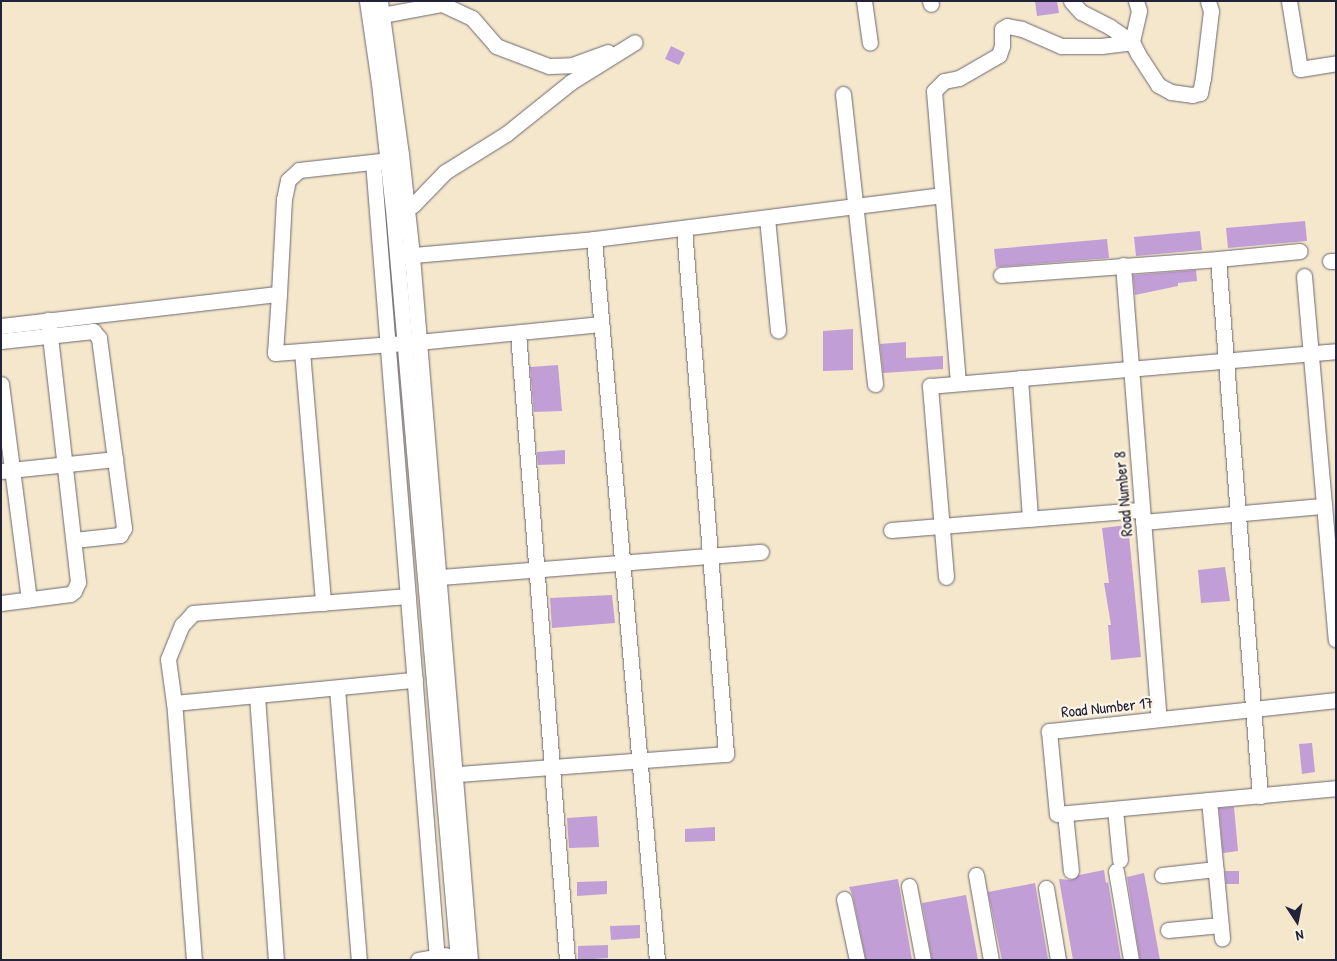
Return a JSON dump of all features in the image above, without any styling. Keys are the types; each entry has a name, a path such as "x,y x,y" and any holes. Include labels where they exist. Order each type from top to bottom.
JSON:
{"street":[{"path":"367,1 379,83 386,343 437,959"},
{"path":"864,1 870,43"},
{"path":"1071,1 1081,12 1110,27 1132,42 1158,85 1182,95 1200,93 1212,11 1208,1"},
{"path":"1132,42 1139,11 1136,1"},
{"path":"1289,1 1300,69 1336,63"},
{"path":"400,208 413,204 445,172 506,134 571,82 635,42 572,65 549,66 496,46 472,18 442,4 381,8 464,955 418,960"},
{"path":"958,383 941,195 934,91 944,80 958,78 999,54 1004,27 1011,25 1061,46 1101,46 1132,42"},
{"path":"843,94 857,206 875,384"},
{"path":"380,161 400,208"},
{"path":"380,161 299,170 288,180 284,199 275,353 518,333 601,324"},
{"path":"404,256 594,240 941,195"},
{"path":"767,218 778,330"},
{"path":"449,774 726,754 684,228"},
{"path":"594,240 657,960"},
{"path":"1001,275 1300,251"},
{"path":"1218,258 1260,796"},
{"name":"Road Number 8","path":"1123,265 1159,719"},
{"path":"1304,276 1336,640"},
{"path":"1,326 279,294"},
{"path":"1,603 70,594 74,591 78,582 48,320"},
{"path":"1,341 93,331 99,338 124,528 120,535 74,540"},
{"path":"518,333 567,960"},
{"path":"302,351 322,603"},
{"path":"946,577 930,386 1336,351"},
{"path":"1020,378 1030,519"},
{"path":"1,384 7,471 29,599"},
{"path":"7,471 115,459"},
{"path":"891,530 1030,519 1239,514 1324,506"},
{"path":"432,578 761,552"},
{"path":"194,960 174,704 168,659 182,625 192,613 407,596"},
{"path":"174,704 415,680"},
{"path":"337,688 359,960"},
{"path":"257,696 276,960"},
{"name":"Road Number 17","path":"1061,814 1048,731 1336,700"},
{"path":"1071,871 1061,814 1336,788"},
{"path":"1168,930 1222,932 1209,800"},
{"path":"1115,809 1118,866 1131,960"},
{"path":"1162,875 1216,869"},
{"path":"976,875 991,960"},
{"path":"910,886 923,960"},
{"path":"1046,888 1058,960"},
{"path":"844,899 857,960"}],"building":[{"path":"1035,1 1057,1 1059,13 1037,16"},
{"path":"671,46 685,53 679,65 665,59"},
{"path":"1305,221 1307,241 1228,248 1226,228"},
{"path":"1200,231 1202,250 1136,256 1134,237"},
{"path":"1107,239 1109,258 996,267 994,249"},
{"path":"1196,270 1197,281 1178,283 1178,286 1135,295 1133,275"},
{"path":"853,329 853,370 823,371 823,331"},
{"path":"906,342 906,358 943,356 943,369 883,373 880,344"},
{"path":"558,365 562,411 534,412 530,367"},
{"path":"565,450 565,464 538,465 537,452"},
{"path":"1128,525 1141,657 1111,660 1108,625 1111,625 1104,583 1109,583 1102,528"},
{"path":"1225,567 1230,601 1201,603 1198,570"},
{"path":"612,595 615,623 552,628 550,598"},
{"path":"1312,743 1315,772 1302,774 1299,744"},
{"path":"1234,807 1238,851 1223,853 1219,808"},
{"path":"597,816 599,847 569,848 567,818"},
{"path":"715,827 715,841 685,842 685,829"},
{"path":"1104,870 1106,883 1108,882 1121,960 1073,960 1059,879 1072,880 1079,875"},
{"path":"1225,871 1239,871 1239,884 1226,884"},
{"path":"1144,873 1160,960 1140,960 1127,877"},
{"path":"898,879 912,960 866,960 853,897 849,887"},
{"path":"607,881 607,894 577,896 577,882"},
{"path":"1035,883 1048,959 1002,960 988,892"},
{"path":"966,895 978,960 932,960 922,903"},
{"path":"640,925 640,938 611,940 610,926"},
{"path":"608,945 608,958 578,960 578,946"}]}
